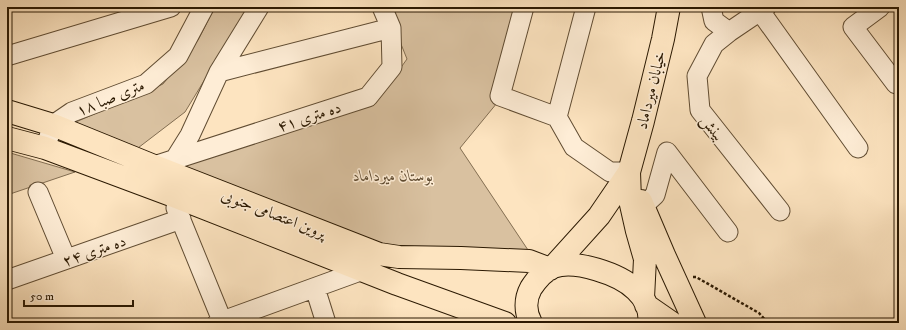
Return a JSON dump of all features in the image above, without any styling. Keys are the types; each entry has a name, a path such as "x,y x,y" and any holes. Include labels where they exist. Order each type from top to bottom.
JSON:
{"main road":[{"name":"خیابان میرداماد","path":"629,172 663,39 669,7"},
{"name":"پروین اعتصامی جنوبی","path":"7,111 53,125 379,254 399,257 529,261 552,268"},
{"name":"پروین اعتصامی جنوبی","path":"7,138 45,148 505,323"},
{"path":"629,172 672,275 695,323"},
{"path":"552,268 599,216 629,172"},
{"path":"629,172 630,200 645,259 646,309"},
{"path":"531,323 528,317 526,303 530,290 538,278 552,268 574,265 588,267 625,282 636,290 646,309 672,323"}],"street":[{"path":"7,56 171,7"},
{"name":"متری صبا ۱۸","path":"53,125 72,112 146,84 178,56 204,7"},
{"path":"175,159 190,135 219,72 259,7"},
{"name":"ده متری ۴۱","path":"154,166 368,97 392,67 391,28 382,7"},
{"path":"524,7 500,96 557,117 574,147 610,172 629,172"},
{"path":"557,117 586,7"},
{"path":"711,7 714,21 729,32"},
{"path":"880,7 853,27 897,83"},
{"path":"763,9 858,148"},
{"name":"بینش","path":"763,9 714,44 697,76 700,110 780,211"},
{"path":"219,72 391,28"},
{"path":"45,148 53,125"},
{"path":"643,206 655,195 667,152 728,232"},
{"path":"38,192 66,260"},
{"path":"171,195 221,322 363,270"},
{"name":"ده متری ۲۴","path":"7,280 181,219"},
{"path":"315,288 326,323"}],"path":[{"path":"672,275 696,277 759,313 768,323"}],"green space":[{"path":"215,7 249,7 185,112 134,151 69,125 163,84 198,40"},
{"name":"بوستان میرداماد","path":"386,7 521,7 497,103 460,148 528,250 363,246 172,168 374,105 407,59"},
{"path":"7,152 75,172 7,195"}]}
